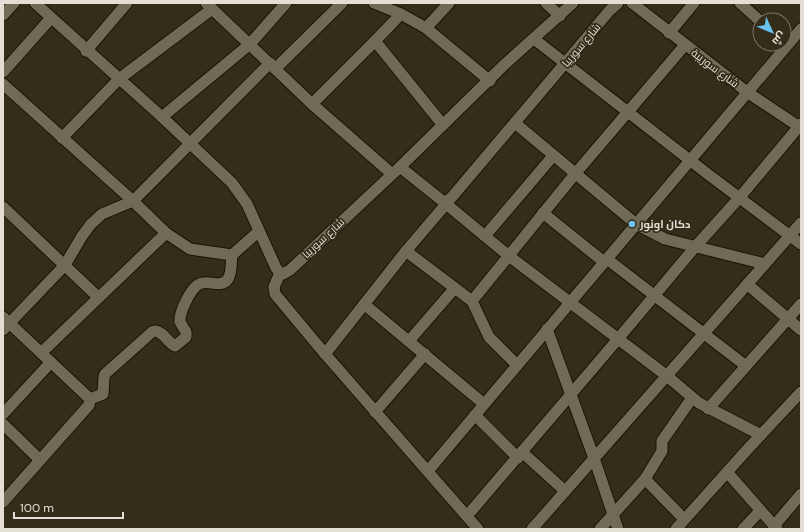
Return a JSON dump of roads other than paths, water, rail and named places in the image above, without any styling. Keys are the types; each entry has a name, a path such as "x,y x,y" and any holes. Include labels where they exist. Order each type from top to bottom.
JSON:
{"street":[{"path":"3,15 14,3"},
{"path":"34,3 221,171 239,191 248,204 276,268 280,273 274,287 275,294 375,412 478,529"},
{"path":"86,51 127,3"},
{"path":"162,117 250,44 286,3"},
{"path":"90,399 41,353 5,323 65,265 91,224 102,214 133,201 190,144 342,3"},
{"path":"374,3 401,14 426,28 490,81"},
{"path":"426,28 449,3"},
{"path":"546,3 560,16"},
{"name":"شارع سوريبا","path":"280,273 286,273 290,270 396,171 504,66 573,3"},
{"name":"شارع سوريبا","path":"325,354 406,250 610,10 618,3"},
{"name":"شارع سوريبة","path":"632,3 747,92 800,126"},
{"path":"669,33 694,3"},
{"path":"740,3 752,14"},
{"path":"62,138 119,79 209,6 312,104 396,171 445,204 509,256 667,376 692,398 708,409 761,435"},
{"path":"312,104 376,41 401,14"},
{"path":"3,72 51,18"},
{"path":"792,38 801,29"},
{"path":"534,39 628,113 801,244"},
{"path":"376,41 443,125"},
{"path":"472,301 575,174 685,45"},
{"path":"428,471 780,52"},
{"path":"3,84 133,201 166,233 190,249 232,255"},
{"path":"515,123 636,224 665,238 765,264"},
{"path":"467,516 571,395 654,295 800,126"},
{"path":"485,236 553,156"},
{"path":"3,207 98,297"},
{"path":"543,213 654,295 746,366"},
{"path":"532,529 801,223"},
{"path":"90,399 103,394 105,374 152,332 160,332 175,346 186,337 186,332 180,322 181,311 193,291 199,284 220,284 227,280 230,276 232,255 259,231"},
{"path":"41,353 166,233"},
{"path":"406,250 454,289 472,301 489,337 517,365"},
{"path":"747,284 801,330"},
{"path":"409,341 454,289"},
{"path":"364,304 484,404"},
{"path":"708,409 801,304"},
{"path":"548,329 618,529"},
{"path":"375,412 425,354"},
{"path":"3,414 51,362"},
{"path":"676,529 761,435 796,406 801,392"},
{"path":"600,529 645,479 662,452 662,442 692,398"},
{"path":"3,502 89,404 90,399"},
{"path":"475,415 520,455 565,491"},
{"path":"3,424 40,460"},
{"path":"727,472 760,511 776,527 801,494"},
{"path":"645,479 684,519"},
{"path":"744,529 760,511"}],"place":[{"name":"دكان اونور","path":"632,224"}]}
